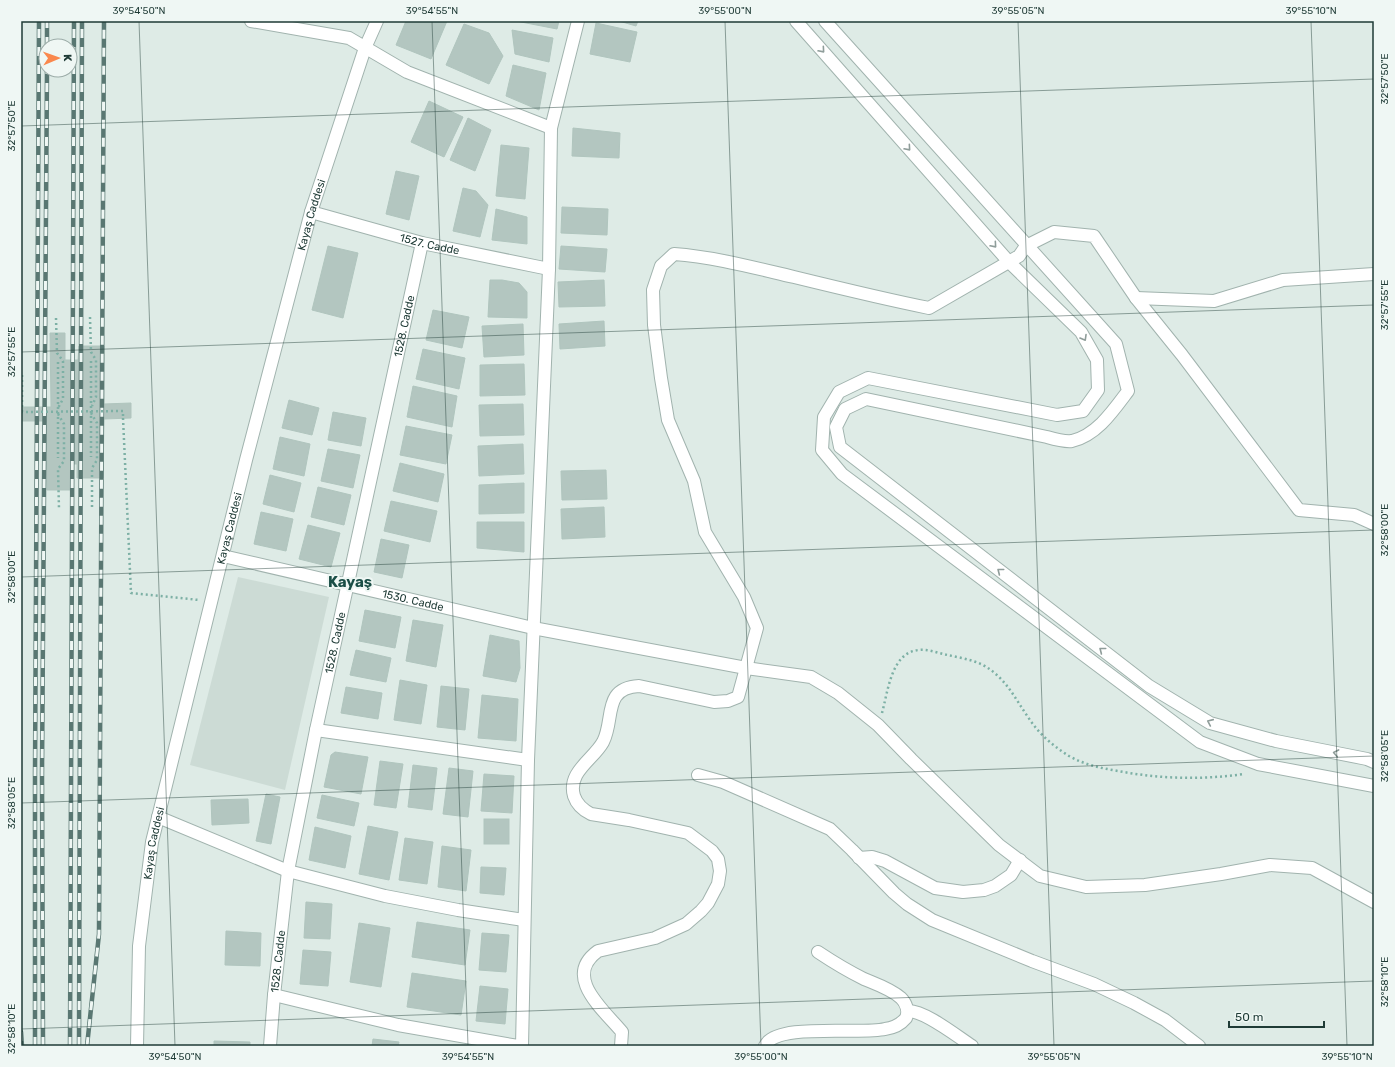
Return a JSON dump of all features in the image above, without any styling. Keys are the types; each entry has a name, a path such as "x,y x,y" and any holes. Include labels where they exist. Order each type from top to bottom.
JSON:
{"street":[{"path":"251,21 349,38 406,72 551,128"},
{"name":"Kayaş Caddesi","path":"137,1046 139,946 152,842 246,460 311,212 365,48 377,21"},
{"path":"522,1046 528,760 549,270 551,128 578,21"},
{"path":"796,21 1009,262 1081,332 1097,360 1098,390 1083,411 1057,416 868,378 839,392 824,417 822,450 842,474 1200,742 1258,764 1374,786"},
{"path":"825,21 1026,246 1116,344 1128,391 1109,416 1092,432 1071,441 866,399 845,409 836,427 840,447 1150,686 1210,724 1276,740 1367,759 1374,762"},
{"name":"1527. Cadde","path":"311,212 422,243 549,270"},
{"path":"621,1046 622,1032 587,990 584,977 587,964 598,951 655,938 677,929 694,918 708,904 714,894 720,878 720,864 712,850 688,833 629,820 591,814 586,811 575,799 573,788 575,777 581,768 598,750 606,737 612,703 622,691 633,686 639,686 714,702 721,702 738,697 757,628 744,597 705,532 694,481 668,420 654,325 653,290 661,266 674,254 699,256 747,266 880,298 929,308 1019,256 1026,246 1054,232 1094,236 1136,298 1186,361 1299,510 1354,515 1374,524"},
{"name":"1528. Cadde","path":"270,1046 274,995 288,871 316,730 422,243"},
{"path":"1136,298 1214,300 1283,280 1374,274"},
{"name":"1530. Cadde","path":"223,556 533,628 746,668 811,677 838,693 878,724 911,759 999,845 1040,876 1086,887 1145,885 1270,865 1312,868 1364,895 1374,902"},
{"path":"316,730 528,760"},
{"path":"698,775 723,782 821,824 838,835 894,893 921,914 943,925 1094,984 1165,1020 1199,1046"},
{"path":"158,817 288,871 385,896 524,920"},
{"path":"859,858 872,857 885,861 935,888 963,892 974,892 995,886 1011,875 1020,860"},
{"path":"765,1046 771,1039 798,1032 814,1030 883,1030 903,1021 906,1018 908,1011 901,998 850,972 818,952"},
{"path":"274,995 398,1025 518,1046"},
{"path":"908,1011 915,1011 938,1023 972,1046"}],"path":[{"path":"90,317 90,347 96,360 96,397 91,410 97,423 97,460 92,468 92,508"},
{"path":"56,318 57,353 63,360 63,398 58,411 64,424 64,461 58,469 59,509"},
{"path":"91,361 91,457"},
{"path":"58,362 58,458"},
{"path":"22,374 21,412 91,410 123,411 132,593 211,602"},
{"path":"878,724 889,685 899,660 908,653 924,650 975,662 992,671 1007,685 1028,718 1047,740 1058,749 1081,762 1104,769 1159,778 1204,779 1244,774"}],"shaded area":[{"path":"238,577 329,597 285,790 190,765"}],"building":[{"path":"406,21 447,21 431,59 396,45"},
{"path":"516,21 559,21 557,29"},
{"path":"619,21 638,21 636,26"},
{"path":"596,23 637,32 630,62 590,54"},
{"path":"464,24 489,33 503,56 489,84 446,65"},
{"path":"512,30 553,38 549,62 515,54"},
{"path":"513,65 546,73 539,110 506,96"},
{"path":"429,101 463,117 444,157 411,142"},
{"path":"468,118 491,130 475,171 450,160"},
{"path":"573,128 620,133 619,158 572,156"},
{"path":"501,145 529,148 525,199 496,196"},
{"path":"396,171 419,176 409,220 386,214"},
{"path":"463,188 476,191 488,205 480,237 453,231"},
{"path":"562,207 608,209 607,235 561,233"},
{"path":"496,209 527,217 527,244 492,240"},
{"path":"328,246 358,253 343,318 312,310"},
{"path":"561,246 607,249 605,272 559,269"},
{"path":"490,280 502,280 519,283 527,292 527,318 488,317"},
{"path":"604,280 605,306 559,307 558,282"},
{"path":"433,310 469,317 462,348 426,340"},
{"path":"604,321 605,346 560,349 559,324"},
{"path":"523,324 524,355 484,357 482,326"},
{"path":"50,333 65,333 65,360 78,360 79,346 104,346 104,404 131,403 131,418 104,419 103,478 77,478 77,464 71,464 71,490 47,490 46,421 21,421 21,407 51,407"},
{"path":"423,349 465,358 459,389 416,379"},
{"path":"524,364 525,395 480,396 480,365"},
{"path":"413,386 457,396 452,427 407,417"},
{"path":"289,400 319,408 312,435 282,428"},
{"path":"523,404 524,435 480,436 479,405"},
{"path":"333,412 366,418 361,446 328,440"},
{"path":"406,426 452,435 446,464 400,455"},
{"path":"280,437 310,444 304,476 273,469"},
{"path":"523,444 524,474 479,476 478,446"},
{"path":"328,449 360,455 353,488 321,481"},
{"path":"400,463 444,474 438,502 393,491"},
{"path":"606,470 607,499 562,500 561,471"},
{"path":"270,475 301,483 294,512 263,504"},
{"path":"524,483 524,513 479,514 479,485"},
{"path":"318,487 351,495 344,525 311,517"},
{"path":"391,501 437,511 430,542 384,531"},
{"path":"604,507 605,537 562,539 561,509"},
{"path":"261,512 293,519 286,551 254,544"},
{"path":"477,522 524,522 524,552 477,548"},
{"path":"308,525 340,533 331,567 299,559"},
{"path":"381,539 409,545 402,578 374,572"},
{"path":"365,610 401,617 395,648 359,641"},
{"path":"413,620 443,625 436,667 406,661"},
{"path":"490,635 519,641 520,668 516,682 483,676"},
{"path":"356,650 391,658 386,682 350,675"},
{"path":"400,680 427,685 421,724 394,720"},
{"path":"441,686 469,689 465,730 437,727"},
{"path":"346,687 382,693 378,719 341,713"},
{"path":"482,695 518,699 516,741 478,738"},
{"path":"335,752 368,757 361,794 324,787 331,755"},
{"path":"380,761 403,764 396,808 374,805"},
{"path":"413,765 437,768 432,810 408,807"},
{"path":"449,768 473,771 468,817 443,814"},
{"path":"484,774 514,776 512,813 481,811"},
{"path":"266,794 280,797 271,844 256,841"},
{"path":"322,795 359,803 354,826 317,818"},
{"path":"248,799 249,823 212,825 211,800"},
{"path":"484,819 509,819 509,844 484,844"},
{"path":"368,826 398,832 389,880 359,874"},
{"path":"315,827 351,836 345,868 309,860"},
{"path":"405,838 433,842 427,884 399,880"},
{"path":"442,846 471,850 466,891 438,887"},
{"path":"481,867 506,868 504,895 480,893"},
{"path":"306,902 332,904 330,939 304,938"},
{"path":"417,922 470,930 465,965 412,957"},
{"path":"359,923 390,928 381,987 350,982"},
{"path":"226,931 261,933 260,966 225,965"},
{"path":"482,933 509,935 506,972 479,970"},
{"path":"303,950 331,952 328,986 300,984"},
{"path":"412,973 466,981 461,1015 407,1007"},
{"path":"480,986 508,989 505,1024 476,1021"},
{"path":"373,1039 399,1042 398,1046 372,1046"},
{"path":"214,1041 250,1042 250,1046 214,1046"}],"railway":[{"path":"35,1046 39,21"},
{"path":"47,21 47,38"},
{"path":"70,1046 74,21"},
{"path":"79,1046 82,21"},
{"path":"87,1046 99,934 104,21"},
{"path":"43,1046 42,774 47,78"},
{"path":"21,1032 22,1046"}],"district":[{"name":"Kayaş","path":"350,582"}]}
